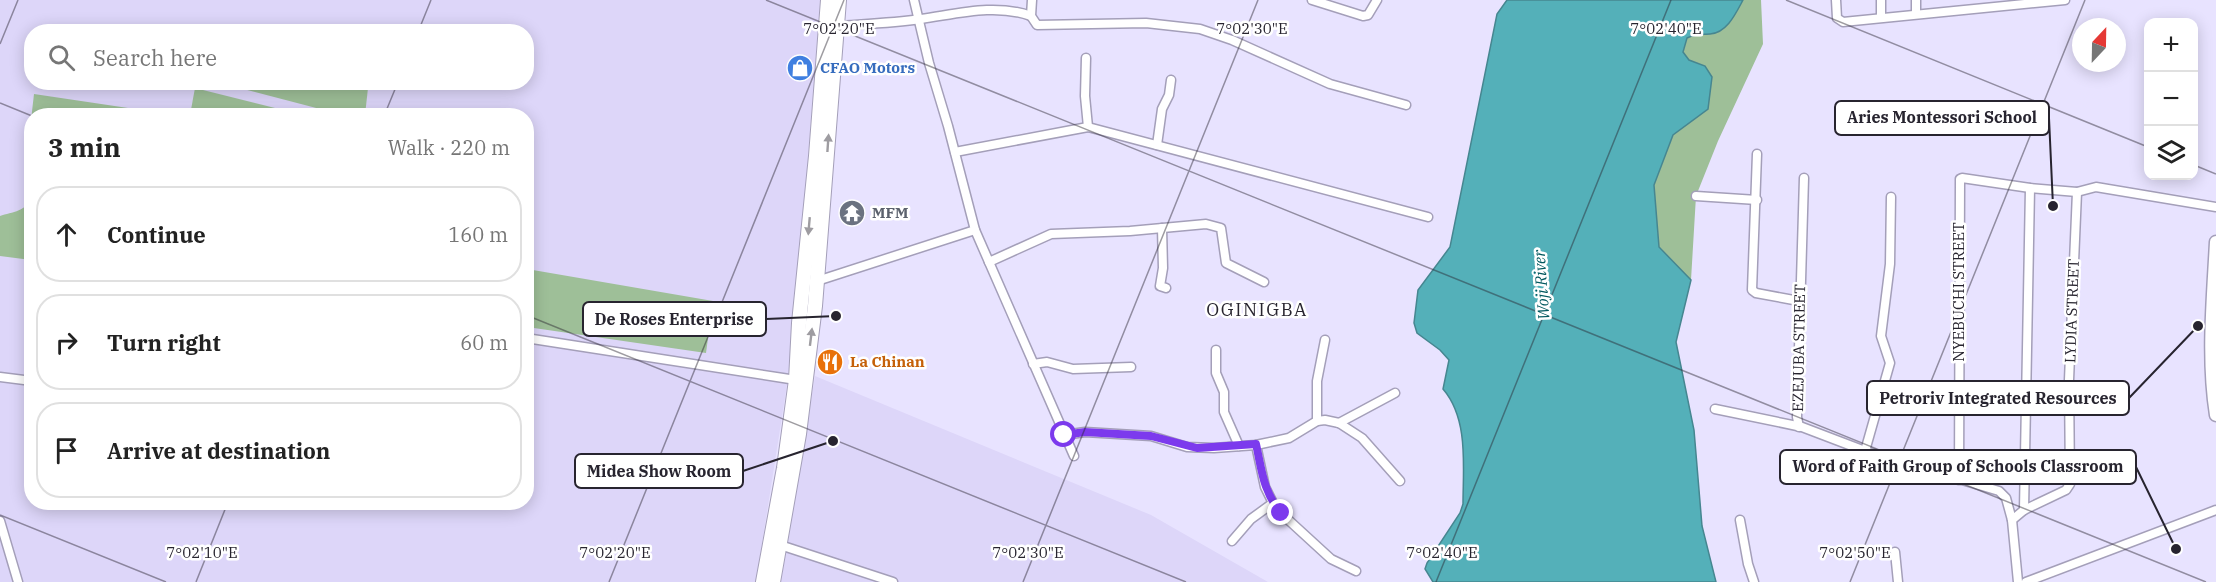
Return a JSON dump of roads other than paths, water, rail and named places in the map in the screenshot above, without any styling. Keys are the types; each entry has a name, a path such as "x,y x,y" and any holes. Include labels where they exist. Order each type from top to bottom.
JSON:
{"main road":[{"path":"763,582 784,468 796,380 828,0"},
{"path":"773,582 803,402 817,281 839,0"},
{"path":"2216,242 2212,365 2216,409"}],"street":[{"path":"914,0 975,230 1074,456"},
{"path":"1032,0 1031,16 1035,23 1043,25 1146,24 1200,30 1232,40 1330,84 1406,105"},
{"path":"1312,0 1363,16 1368,15 1377,0"},
{"path":"1836,0 1839,21 1843,22 2002,3 2065,0"},
{"path":"1881,0 1881,17"},
{"path":"1916,0 1916,14"},
{"path":"837,26 918,19 998,5 1031,16"},
{"path":"1086,58 1085,96 1088,127"},
{"path":"1157,145 1162,109 1171,80"},
{"path":"955,152 1088,127 1428,217"},
{"path":"1757,154 1753,292 1799,301"},
{"name":"EZEJUBA STREET","path":"1804,178 1799,301 1797,417 1799,427 1865,451 2003,494 2012,520 2018,582"},
{"name":"NYEBUCHI STREET","path":"1959,480 1959,182 1962,178 2030,188"},
{"path":"2012,520 2024,510 2030,188 2077,192 2096,187 2216,207"},
{"name":"LYDIA STREET","path":"2024,510 2066,490 2070,484 2069,380 2077,192"},
{"path":"1696,196 1756,200"},
{"path":"1865,451 1890,363 1881,336 1890,264 1891,196"},
{"path":"989,262 1051,234 1216,225 1222,231 1226,262 1264,282"},
{"path":"1162,228 1161,286 1166,288"},
{"path":"817,281 975,230"},
{"path":"534,339 796,380"},
{"path":"1317,421 1317,381 1325,340"},
{"path":"1216,350 1216,373 1224,392 1224,412 1239,446"},
{"path":"1033,364 1047,362 1073,369 1131,367"},
{"path":"0,377 24,380"},
{"path":"1339,423 1360,414 1395,393"},
{"path":"1715,409 1799,427"},
{"path":"1064,435 1075,432 1108,432 1151,436 1197,448 1239,446 1289,438 1317,421 1325,420 1339,423 1362,438 1400,482"},
{"path":"1256,444 1265,487 1273,503 1331,559 1356,571"},
{"path":"1232,541 1251,519 1273,503"},
{"path":"2026,582 2216,510"},
{"path":"1740,520 1748,564 1754,582"},
{"path":"0,521 18,582"},
{"path":"780,545 893,582"},
{"path":"1895,552 1898,582"}],"water":[{"name":"Woji River","path":"1507,0 1743,0 1730,22 1721,30 1687,38 1683,52 1689,60 1705,66 1712,77 1708,109 1673,135 1654,185 1659,247 1691,280 1676,342 1694,430 1702,526 1716,582 1433,582 1425,569 1460,513 1463,504 1464,459 1457,414 1443,389 1449,360 1440,350 1417,333 1414,323 1418,290 1450,247 1497,14"}],"place":[{"name":"CFAO Motors","path":"800,68"},
{"name":"Aries Montessori School","path":"2053,206"},
{"name":"MFM","path":"852,213"},
{"name":"De Roses Enterprise","path":"836,316"},
{"name":"Petroriv Integrated Resources","path":"2198,326"},
{"name":"La Chinan","path":"830,362"},
{"name":"Midea Show Room","path":"833,441"},
{"name":"Word of Faith Group of Schools Classroom","path":"2176,549"}],"district":[{"name":"OGINIGBA","path":"1257,310"}]}
